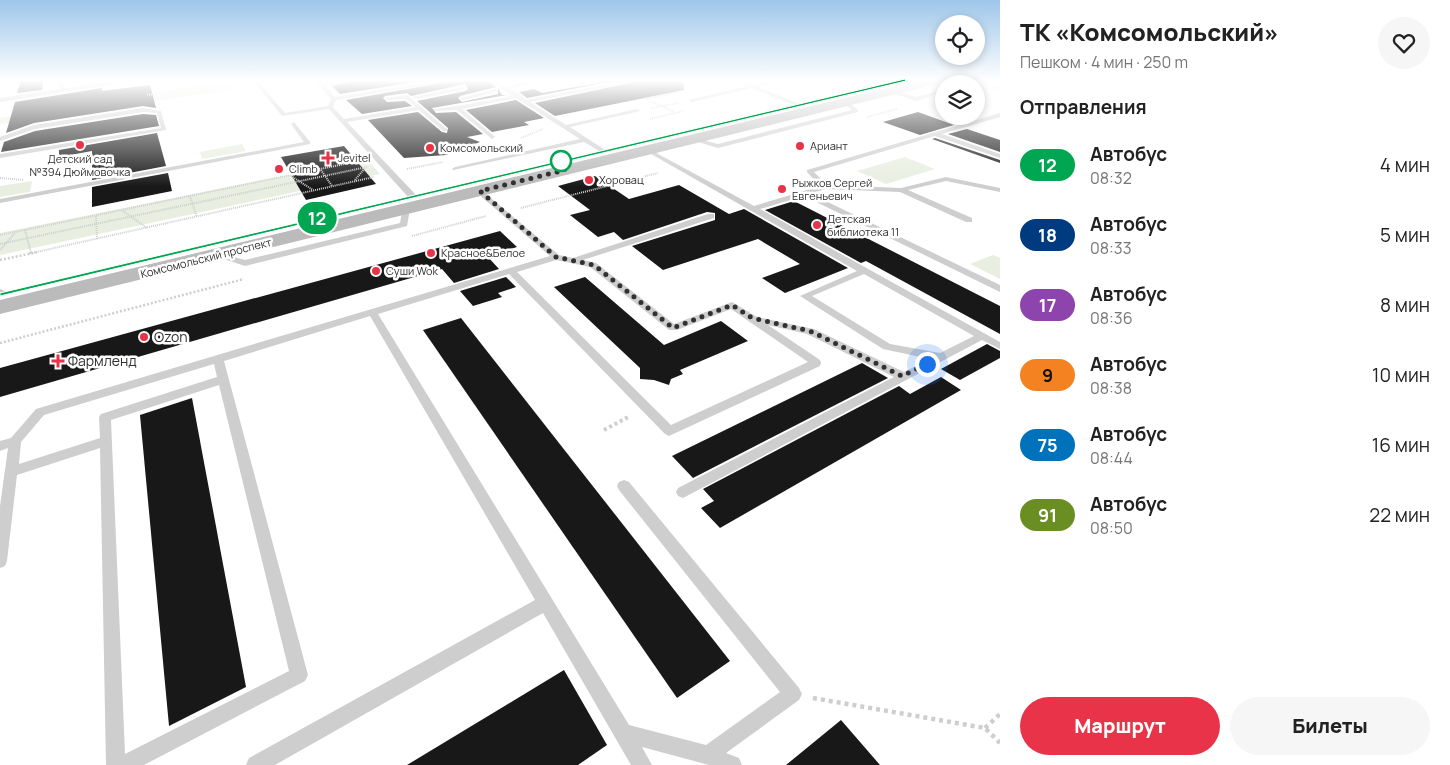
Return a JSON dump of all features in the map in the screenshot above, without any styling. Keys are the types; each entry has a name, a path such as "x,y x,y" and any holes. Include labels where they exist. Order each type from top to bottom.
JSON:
{"main road":[{"name":"Комсомольский проспект","path":"0,296 216,255 352,222 409,202 480,191 758,116"},
{"name":"Комсомольский проспект","path":"0,296 409,202 533,168 647,150 788,116"},
{"path":"480,191 469,191 467,189 472,185 523,173 533,168"}],"lane":[{"path":"0,139 34,127 106,116"},
{"path":"0,156 164,129 160,116"},
{"path":"216,255 245,263 404,224 409,202 391,173 383,164 374,159 339,116"},
{"path":"344,121 369,116"},
{"path":"431,116 446,130"},
{"path":"467,116 492,137"},
{"path":"548,116 609,155"},
{"path":"561,125 611,116"},
{"path":"825,187 809,171 998,116"},
{"path":"0,201 308,143 294,124"},
{"path":"936,134 1000,156"},
{"path":"455,169 584,140"},
{"path":"971,146 987,146 1000,150"},
{"path":"647,150 1000,346"},
{"path":"753,209 825,187 901,190 946,179 998,188"},
{"path":"901,190 969,220"},
{"path":"480,191 556,257"},
{"path":"804,193 1000,289"},
{"path":"574,260 711,216"},
{"path":"0,446 14,441 40,412 510,270 556,257 594,265 673,328 732,305 816,363 669,431 510,270"},
{"path":"864,271 805,296 887,347 940,357"},
{"path":"372,312 642,765"},
{"path":"752,318 810,331 902,376"},
{"path":"683,492 902,376 982,336"},
{"path":"124,765 299,675 218,358"},
{"path":"116,765 105,417 224,379"},
{"path":"0,556 14,441"},
{"path":"10,472 106,441"},
{"path":"624,486 793,694 708,755"},
{"path":"256,765 546,603"},
{"path":"624,733 708,755 732,765"}],"path":[{"path":"641,120 662,116"},
{"path":"858,119 870,116"},
{"path":"514,140 561,125"},
{"path":"354,181 374,159"},
{"path":"0,235 374,159"},
{"path":"0,260 445,162"},
{"path":"0,244 383,164"},
{"path":"406,237 678,168"},
{"path":"321,170 332,186"},
{"path":"290,176 314,190"},
{"path":"190,196 197,218"},
{"path":"122,210 147,228"},
{"path":"96,216 97,239"},
{"path":"25,230 31,254"},
{"path":"0,250 16,232"},
{"path":"0,343 252,277"},
{"path":"604,430 646,408"},
{"path":"793,694 985,728 1000,743"},
{"path":"985,728 1000,714"}],"shaded area":[{"path":"16,116 56,116 0,124 0,118"},
{"path":"242,144 246,151 202,159 200,152"},
{"path":"905,157 935,169 886,184 857,171"},
{"path":"367,159 380,174 0,255 0,233"},
{"path":"32,181 30,192 0,197 0,186"},
{"path":"993,255 1000,258 1000,279 970,264"}],"building":[{"path":"11,116 81,116 34,123 6,133"},
{"path":"132,116 156,116 159,126 1,152 4,142 35,131"},
{"path":"395,116 422,116 442,132 447,133 448,128 434,116 461,116 483,134 467,137 480,142 446,155 404,158 368,120"},
{"path":"473,116 540,116 544,118 524,122 529,125 492,132"},
{"path":"905,116 928,116 935,118 935,125 954,125 920,135 883,122"},
{"path":"967,129 1000,140 1000,152 948,134"},
{"path":"157,133 166,166 92,180 92,151 59,157 59,150"},
{"path":"935,138 1000,160 1000,163 932,139"},
{"path":"344,146 376,184 306,200 281,157"},
{"path":"168,173 172,191 92,207 92,187"},
{"path":"595,176 629,199 679,185 729,214 744,209 848,268 785,293 762,278 800,264 758,239 663,270 632,246 715,220 715,213 707,212 623,240 614,232 598,237 570,215 590,210 558,186"},
{"path":"794,201 1000,306 1000,334 866,261 861,263 765,210"},
{"path":"500,231 517,247 487,256 499,269 454,283 442,269 0,397 0,368"},
{"path":"506,277 516,287 498,293 502,297 473,306 460,291"},
{"path":"585,277 664,345 721,321 748,341 680,370 683,374 671,379 669,385 654,380 640,379 640,368 554,287"},
{"path":"461,318 730,661 677,698 423,330"},
{"path":"987,344 1000,351 1000,358 960,380 941,369"},
{"path":"862,363 888,378 693,478 672,456"},
{"path":"941,377 961,390 720,528 701,508 714,501 703,489 899,386 910,394"},
{"path":"192,398 246,687 169,726 140,415"},
{"path":"564,670 607,745 578,765 407,765"},
{"path":"841,720 880,765 786,765"}],"bus line":[{"name":"12","path":"0,293 754,116"}],"place":[{"name":"Детский сад №394 Дюймовочка","path":"80,145"},
{"name":"Ариант","path":"800,146"},
{"name":"Комсомольский","path":"430,148"},
{"name":"Jevitel","path":"328,158"},
{"name":"Climb","path":"279,169"},
{"name":"Хоровац","path":"589,180"},
{"name":"Рыжков Сергей Евгеньевич","path":"782,189"},
{"name":"Детская библиотека 11","path":"817,225"},
{"name":"Красное&Белое","path":"431,253"},
{"name":"Суши Wok","path":"376,271"},
{"name":"Ozon","path":"144,337"},
{"name":"Фармленд","path":"58,361"}],"route":[{"path":"561,161 565,170 480,191 556,257 594,265 673,328 732,305 752,318 810,331 902,376 927,364"}]}
